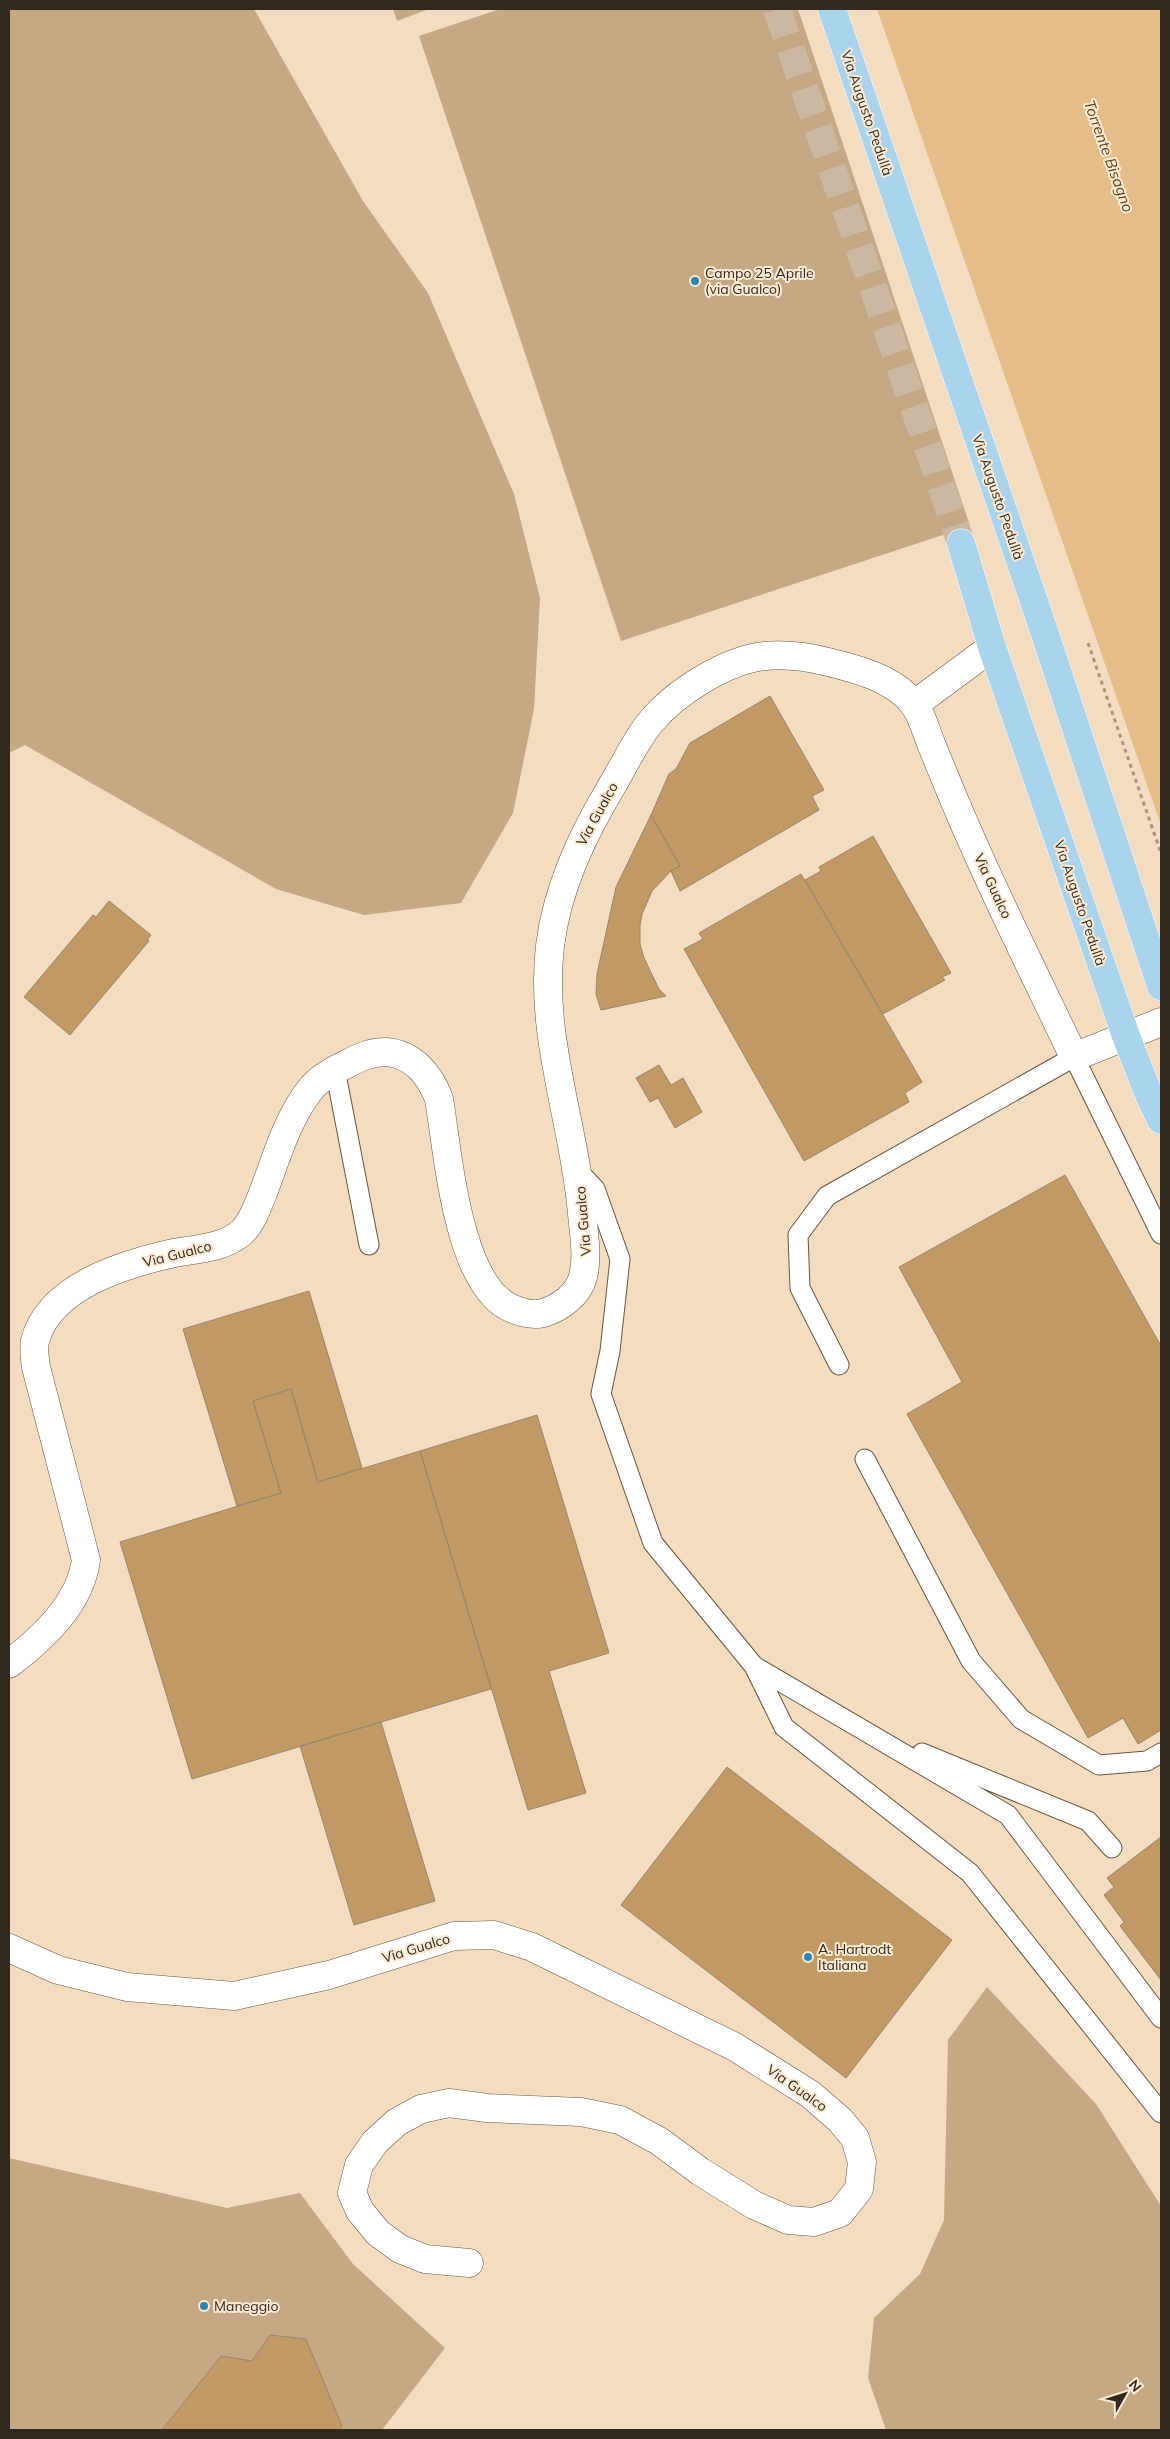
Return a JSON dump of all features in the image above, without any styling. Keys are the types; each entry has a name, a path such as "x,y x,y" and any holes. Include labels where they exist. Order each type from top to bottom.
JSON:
{"main road":[{"name":"Via Augusto Pedullà","path":"832,9 1037,613 1161,986"},
{"name":"Via Augusto Pedullà","path":"960,543 992,647 1126,1036 1161,1120"}],"street":[{"path":"914,704 992,647"},
{"name":"Via Gualco","path":"9,1664 34,1644 58,1619 84,1576 86,1560 36,1368 34,1344 40,1325 52,1308 66,1295 115,1270 171,1254 230,1241 243,1231 256,1209 285,1136 300,1107 311,1089 335,1069 375,1052 390,1053 407,1058 423,1070 432,1081 439,1099 460,1221 474,1264 487,1289 501,1304 523,1313 538,1315 559,1306 581,1284 586,1263 579,1172 557,1067 548,1005 550,946 565,880 601,805 650,723 679,695 728,666 764,656 807,657 850,667 893,684 914,704 972,842 1074,1057"},
{"path":"1074,1057 1161,1022"},
{"name":"Via Gualco","path":"9,1948 58,1970 127,1987 234,1996 329,1975 454,1936 494,1935 532,1948 735,2047 810,2094 840,2120 855,2138 862,2162 860,2189 840,2213 814,2222 788,2220 754,2205 701,2172 658,2141 620,2120 581,2112 487,2108 449,2103 421,2108 397,2122 375,2142 359,2165 352,2193 360,2210 378,2233 400,2249 425,2259 469,2263"}],"lane":[{"path":"839,1365 800,1288 798,1235 827,1196 1074,1057 1161,1234"},
{"path":"335,1069 370,1245"},
{"path":"579,1172 595,1189 620,1259 610,1351 602,1394 653,1543 754,1666 784,1727 970,1873 1161,2113"},
{"path":"865,1459 971,1661 1021,1719 1099,1765 1147,1761 1161,1753"},
{"path":"754,1666 1008,1815 1161,2018"},
{"path":"856,1726 1088,1821 1112,1848"}],"shaded area":[{"path":"9,9 254,9 363,201 428,293 514,494 540,598 534,709 513,813 461,903 364,915 276,889 25,745 9,753"},
{"path":"393,9 429,9 397,21"},
{"name":"Campo 25 Aprile (via Gualco)","path":"500,9 798,9 970,526 621,641 419,36"},
{"path":"987,1987 1096,2104 1161,2206 1161,2430 886,2430 868,2378 874,2318 920,2274 944,2220 948,2040"},
{"name":"Maneggio","path":"9,2158 227,2208 300,2193 353,2264 445,2348 382,2430 9,2430"}],"water":[{"name":"Torrente Bisagno","path":"877,9 1161,9 1161,825"}],"building":[{"path":"770,696 824,790 812,796 819,810 680,891 671,871 680,866 651,815 669,774 676,769 690,743"},
{"path":"651,815 680,866 671,871 652,891 642,914 640,925 640,944 644,958 659,989 666,996 601,1010 596,994 597,974 616,887"},
{"path":"873,836 951,973 942,977 945,980 883,1014 805,880 821,871 819,867"},
{"path":"801,874 922,1082 905,1093 909,1102 804,1161 684,949 703,939 699,933"},
{"path":"109,901 151,935 147,940 149,941 70,1035 24,997 93,915 96,917"},
{"path":"659,1065 671,1085 683,1078 702,1112 675,1128 658,1098 650,1102 636,1078"},
{"path":"1065,1175 1161,1346 1161,1730 1138,1744 1123,1718 1088,1738 907,1414 962,1382 899,1267"},
{"path":"309,1291 362,1468 318,1482 291,1389 253,1401 281,1493 237,1506 183,1329"},
{"path":"291,1389 318,1482 420,1451 491,1689 192,1779 120,1542 281,1493 253,1401"},
{"path":"537,1415 609,1653 549,1671 586,1793 528,1810 420,1451"},
{"path":"381,1722 435,1901 354,1925 300,1746"},
{"path":"727,1767 952,1940 846,2078 621,1905"},
{"path":"1161,1837 1161,1980 1120,1926 1124,1922 1104,1895 1114,1887 1107,1878"},
{"path":"270,2335 306,2339 342,2426 339,2430 162,2430 221,2356 252,2361"}],"tunnel":[{"path":"777,9 961,543"}],"place":[{"name":"Campo 25 Aprile (via Gualco)","path":"695,281"},
{"name":"A. Hartrodt Italiana","path":"808,1957"},
{"name":"Maneggio","path":"204,2306"}]}
